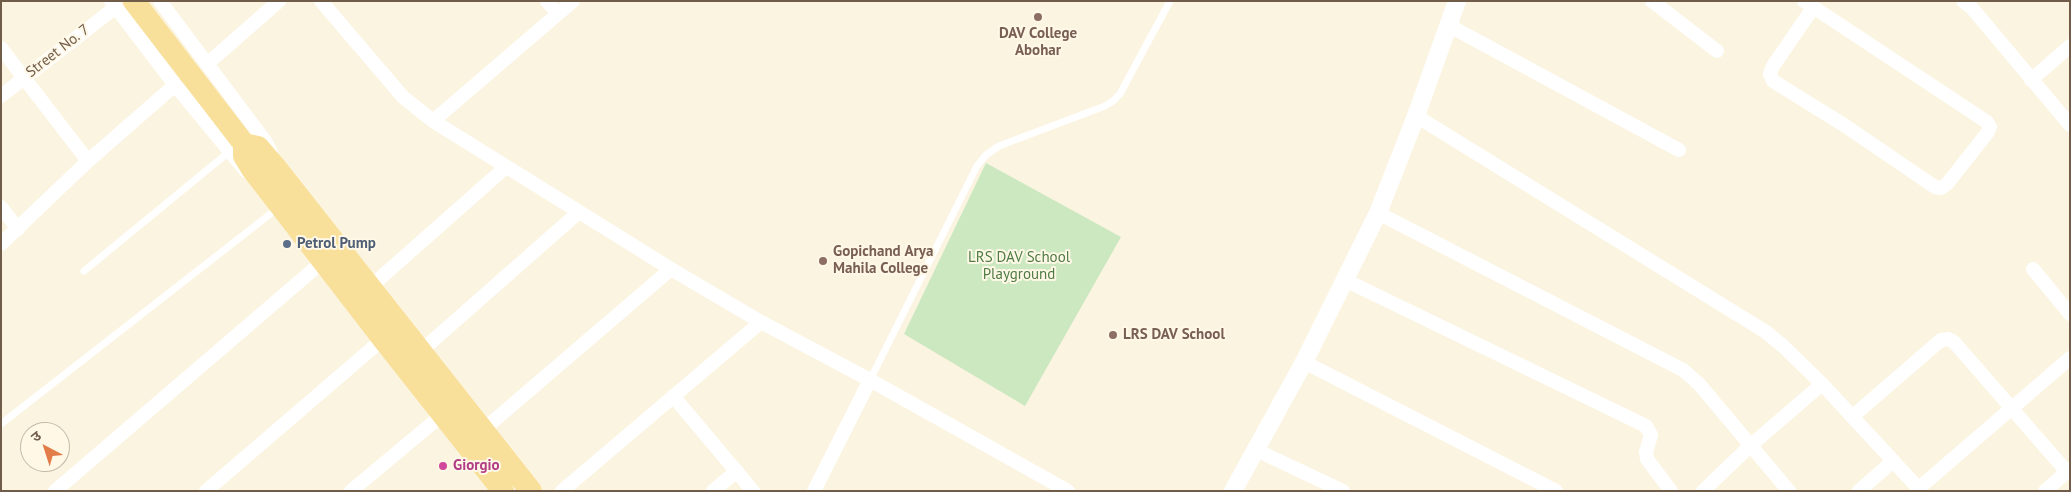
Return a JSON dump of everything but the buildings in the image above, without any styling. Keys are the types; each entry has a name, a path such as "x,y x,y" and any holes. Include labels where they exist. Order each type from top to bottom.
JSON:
{"main road":[{"path":"120,3 236,143 258,147 269,175 330,255 382,339 452,407 483,430 512,488"},
{"path":"330,255 369,288 421,351 452,407 512,488"}],"street":[{"path":"160,1 265,141 272,154 269,175"},
{"path":"207,64 279,1"},
{"path":"321,1 404,97 433,121 671,269 761,322 870,380 1068,491"},
{"path":"547,1 558,14"},
{"path":"433,121 573,1"},
{"path":"1233,491 1304,362 1378,213 1416,116 1456,1"},
{"path":"1652,1 1717,51"},
{"path":"120,3 175,85 236,143"},
{"name":"Street No. 7","path":"1,96 120,3"},
{"path":"1809,4 1987,122 1990,127 1988,132 1947,184 1941,188 1934,187 1844,125 1773,81 1770,74 1773,66 1809,4"},
{"path":"1972,4 2031,80 2070,125"},
{"path":"1448,25 1679,150"},
{"path":"2031,80 2070,46"},
{"path":"1,48 88,160"},
{"path":"1,244 88,160 175,85"},
{"path":"1416,116 1766,332 1822,384 1920,489 2070,358"},
{"path":"369,288 506,166"},
{"path":"1,207 18,228"},
{"path":"421,351 579,212"},
{"path":"1378,213 1683,370 1699,384 1789,491"},
{"path":"55,491 330,255"},
{"path":"483,430 671,269"},
{"path":"2032,269 2070,314"},
{"path":"1344,280 1646,426 1651,435 1646,452 1647,459 1671,491"},
{"path":"562,491 761,322"},
{"path":"206,491 382,339"},
{"path":"1853,416 1941,340 1948,339 1954,342 2068,470 2045,491"},
{"path":"1304,362 1556,491"},
{"path":"814,491 870,380"},
{"path":"1703,491 1750,446 1822,384"},
{"path":"673,396 753,491"},
{"path":"351,491 452,407"},
{"path":"1256,450 1343,491"},
{"path":"1859,491 1893,461"},
{"path":"712,491 737,471"}],"lane":[{"path":"870,380 977,166 986,154 999,146 1105,106 1113,101 1120,94 1170,1"},
{"path":"84,271 236,143"},
{"path":"1,424 289,200"}],"green space":[{"name":"LRS DAV School Playground","path":"986,163 1121,237 1025,406 904,334"}],"place":[{"name":"DAV College Abohar","path":"1038,17"},
{"name":"Petrol Pump","path":"287,244"},
{"name":"Gopichand Arya Mahila College","path":"823,261"},
{"name":"LRS DAV School","path":"1113,335"},
{"name":"Giorgio","path":"443,466"}]}
